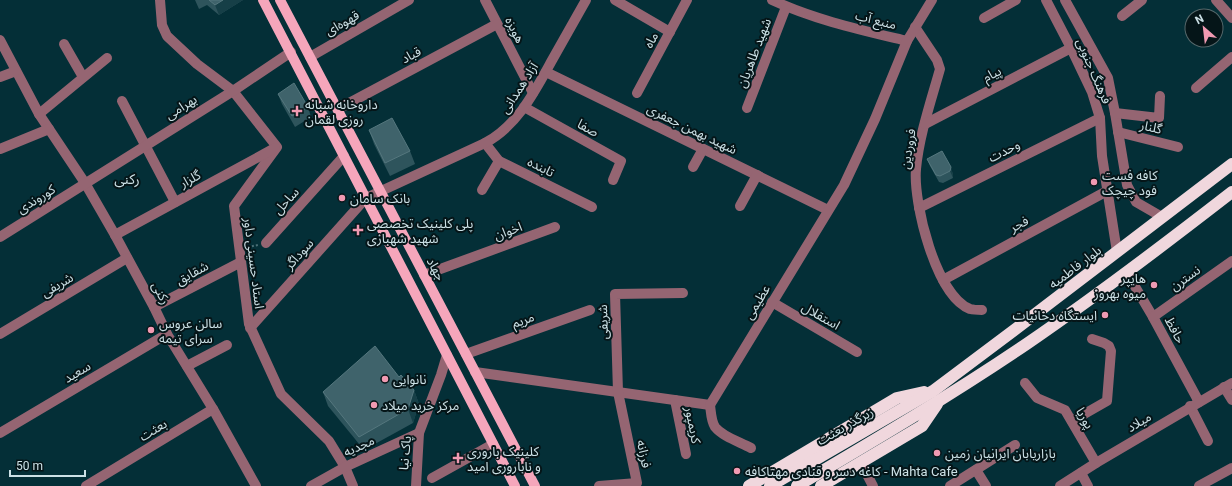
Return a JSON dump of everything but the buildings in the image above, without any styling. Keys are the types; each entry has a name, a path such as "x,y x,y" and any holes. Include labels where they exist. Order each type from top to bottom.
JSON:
{"highway":[{"name":"بلوار فاطمیه","path":"936,396 1117,252 1232,164"},
{"path":"749,486 898,398 936,396 1028,343 1126,273 1232,192"},
{"path":"821,486 922,426 936,396"},
{"name":"زیرگذر بعثت","path":"770,486 936,396"},
{"name":"زیرگذر بعثت","path":"797,486 936,396"}],"main road":[{"path":"263,0 515,486"},
{"name":"جهاد","path":"280,0 535,486"}],"street":[{"path":"160,0 162,25 167,36 197,64 232,91 277,147"},
{"name":"قهوه‌ای","path":"310,57 408,0"},
{"name":"هویزه","path":"485,0 496,24 533,93"},
{"name":"آزاد همدانی","path":"366,198 497,137 505,130 524,107 533,93 586,0"},
{"path":"615,0 670,32"},
{"name":"ماه","path":"637,93 686,0"},
{"name":"منبع آب","path":"772,0 786,7 840,24 907,41"},
{"name":"عظیمی","path":"710,405 844,185 875,120 907,41 932,0"},
{"path":"984,18 1016,0"},
{"name":"فرهنگ جنوبی","path":"1046,0 1092,92 1100,118 1102,156 1117,252"},
{"name":"فرهنگ جنوبی","path":"1066,0 1108,78 1127,185 1136,202 1162,217"},
{"path":"1122,16 1142,0"},
{"path":"1216,0 1232,18"},
{"name":"شهید طاهریان","path":"747,108 786,7"},
{"name":"قباد","path":"338,109 496,24"},
{"name":"فروردین","path":"914,28 937,60 940,69 919,149 916,171 919,208 924,231 943,280 959,301 970,309 982,310"},
{"name":"رکنی","path":"0,40 39,114 85,183 115,234 167,334 256,486"},
{"path":"64,44 83,77"},
{"name":"پیام","path":"925,124 1071,48"},
{"name":"بهرامی","path":"85,183 232,91 291,52"},
{"path":"1196,88 1232,57"},
{"path":"39,114 107,58"},
{"path":"0,77 16,71"},
{"name":"شهید بهمن جعفری","path":"546,72 828,210"},
{"path":"1115,113 1159,118 1160,96"},
{"path":"122,101 175,202"},
{"name":"صفا","path":"524,107 621,161 613,180"},
{"name":"وحدت","path":"919,208 1100,118"},
{"path":"0,149 49,129"},
{"name":"گلنار","path":"1118,132 1178,147"},
{"name":"تابنده","path":"484,143 499,161 592,207"},
{"name":"گلزار","path":"115,234 277,147"},
{"name":"استاد حسینی داور","path":"277,147 234,206 249,324 281,394 329,441 353,486"},
{"path":"693,167 703,149"},
{"name":"ساحل","path":"266,244 344,156"},
{"path":"482,190 499,161"},
{"path":"740,206 757,175"},
{"name":"کوروندی","path":"0,237 85,183"},
{"name":"فجر","path":"943,280 1107,191"},
{"name":"سوداگر","path":"250,328 366,198"},
{"name":"اخوان","path":"424,275 555,228"},
{"name":"شریفی","path":"0,334 127,258"},
{"name":"نسترن","path":"1153,317 1232,261"},
{"name":"شقایق","path":"154,307 241,262"},
{"name":"حافظ","path":"1126,273 1153,317 1194,404 1208,440"},
{"name":"شریفی","path":"618,392 615,294 683,293"},
{"name":"استقلال","path":"772,302 857,352"},
{"name":"مریم","path":"466,354 590,310"},
{"name":"سعید","path":"0,433 167,334"},
{"path":"1072,422 1107,401 1111,351 1109,346 1092,339"},
{"path":"187,366 227,345"},
{"name":"پاک نیا","path":"416,486 419,433 447,355"},
{"path":"475,372 710,405 711,416 715,426 726,435 751,448"},
{"name":"پوریا","path":"1025,383 1037,398 1065,410 1096,463"},
{"path":"1228,385 1232,400"},
{"name":"میلاد","path":"1060,486 1194,404 1228,385"},
{"name":"فرزانه","path":"599,486 637,483 618,392"},
{"name":"کریمپور","path":"675,400 686,454"},
{"name":"بعثت","path":"86,486 212,409"},
{"name":"مجدیه","path":"311,486 344,467 419,433"},
{"path":"432,478 493,444"},
{"path":"950,486 1014,445"},
{"path":"860,464 873,486"},
{"path":"1199,486 1232,468"},
{"path":"976,470 986,486"},
{"path":"1081,473 1088,486"}],"path":[{"path":"239,249 266,244"}],"place":[{"name":"داروخانه شبانه روزی لقمان","path":"297,111"},
{"name":"کافه فست فود چیچک","path":"1094,182"},
{"name":"بانک سامان","path":"342,198"},
{"name":"پلی کلینیک تخصصی شهید شهبازی","path":"358,230"},
{"name":"هایپر میوه بهروز","path":"1154,285"},
{"name":"ایستگاه دخانیات","path":"1105,315"},
{"name":"سالن عروس سرای تیمه","path":"151,330"},
{"name":"نانوایی","path":"385,379"},
{"name":"مرکز خرید میلاد","path":"374,405"},
{"name":"بازاریابان ایرانیان زمین","path":"937,453"},
{"name":"کلینیک باروری و ناباروری امید","path":"458,458"},
{"name":"کاغه دسر و قنادی مهتاکافه - Mahta Cafe","path":"737,471"}],"district":[{"name":"رکنی","path":"127,179"}]}
